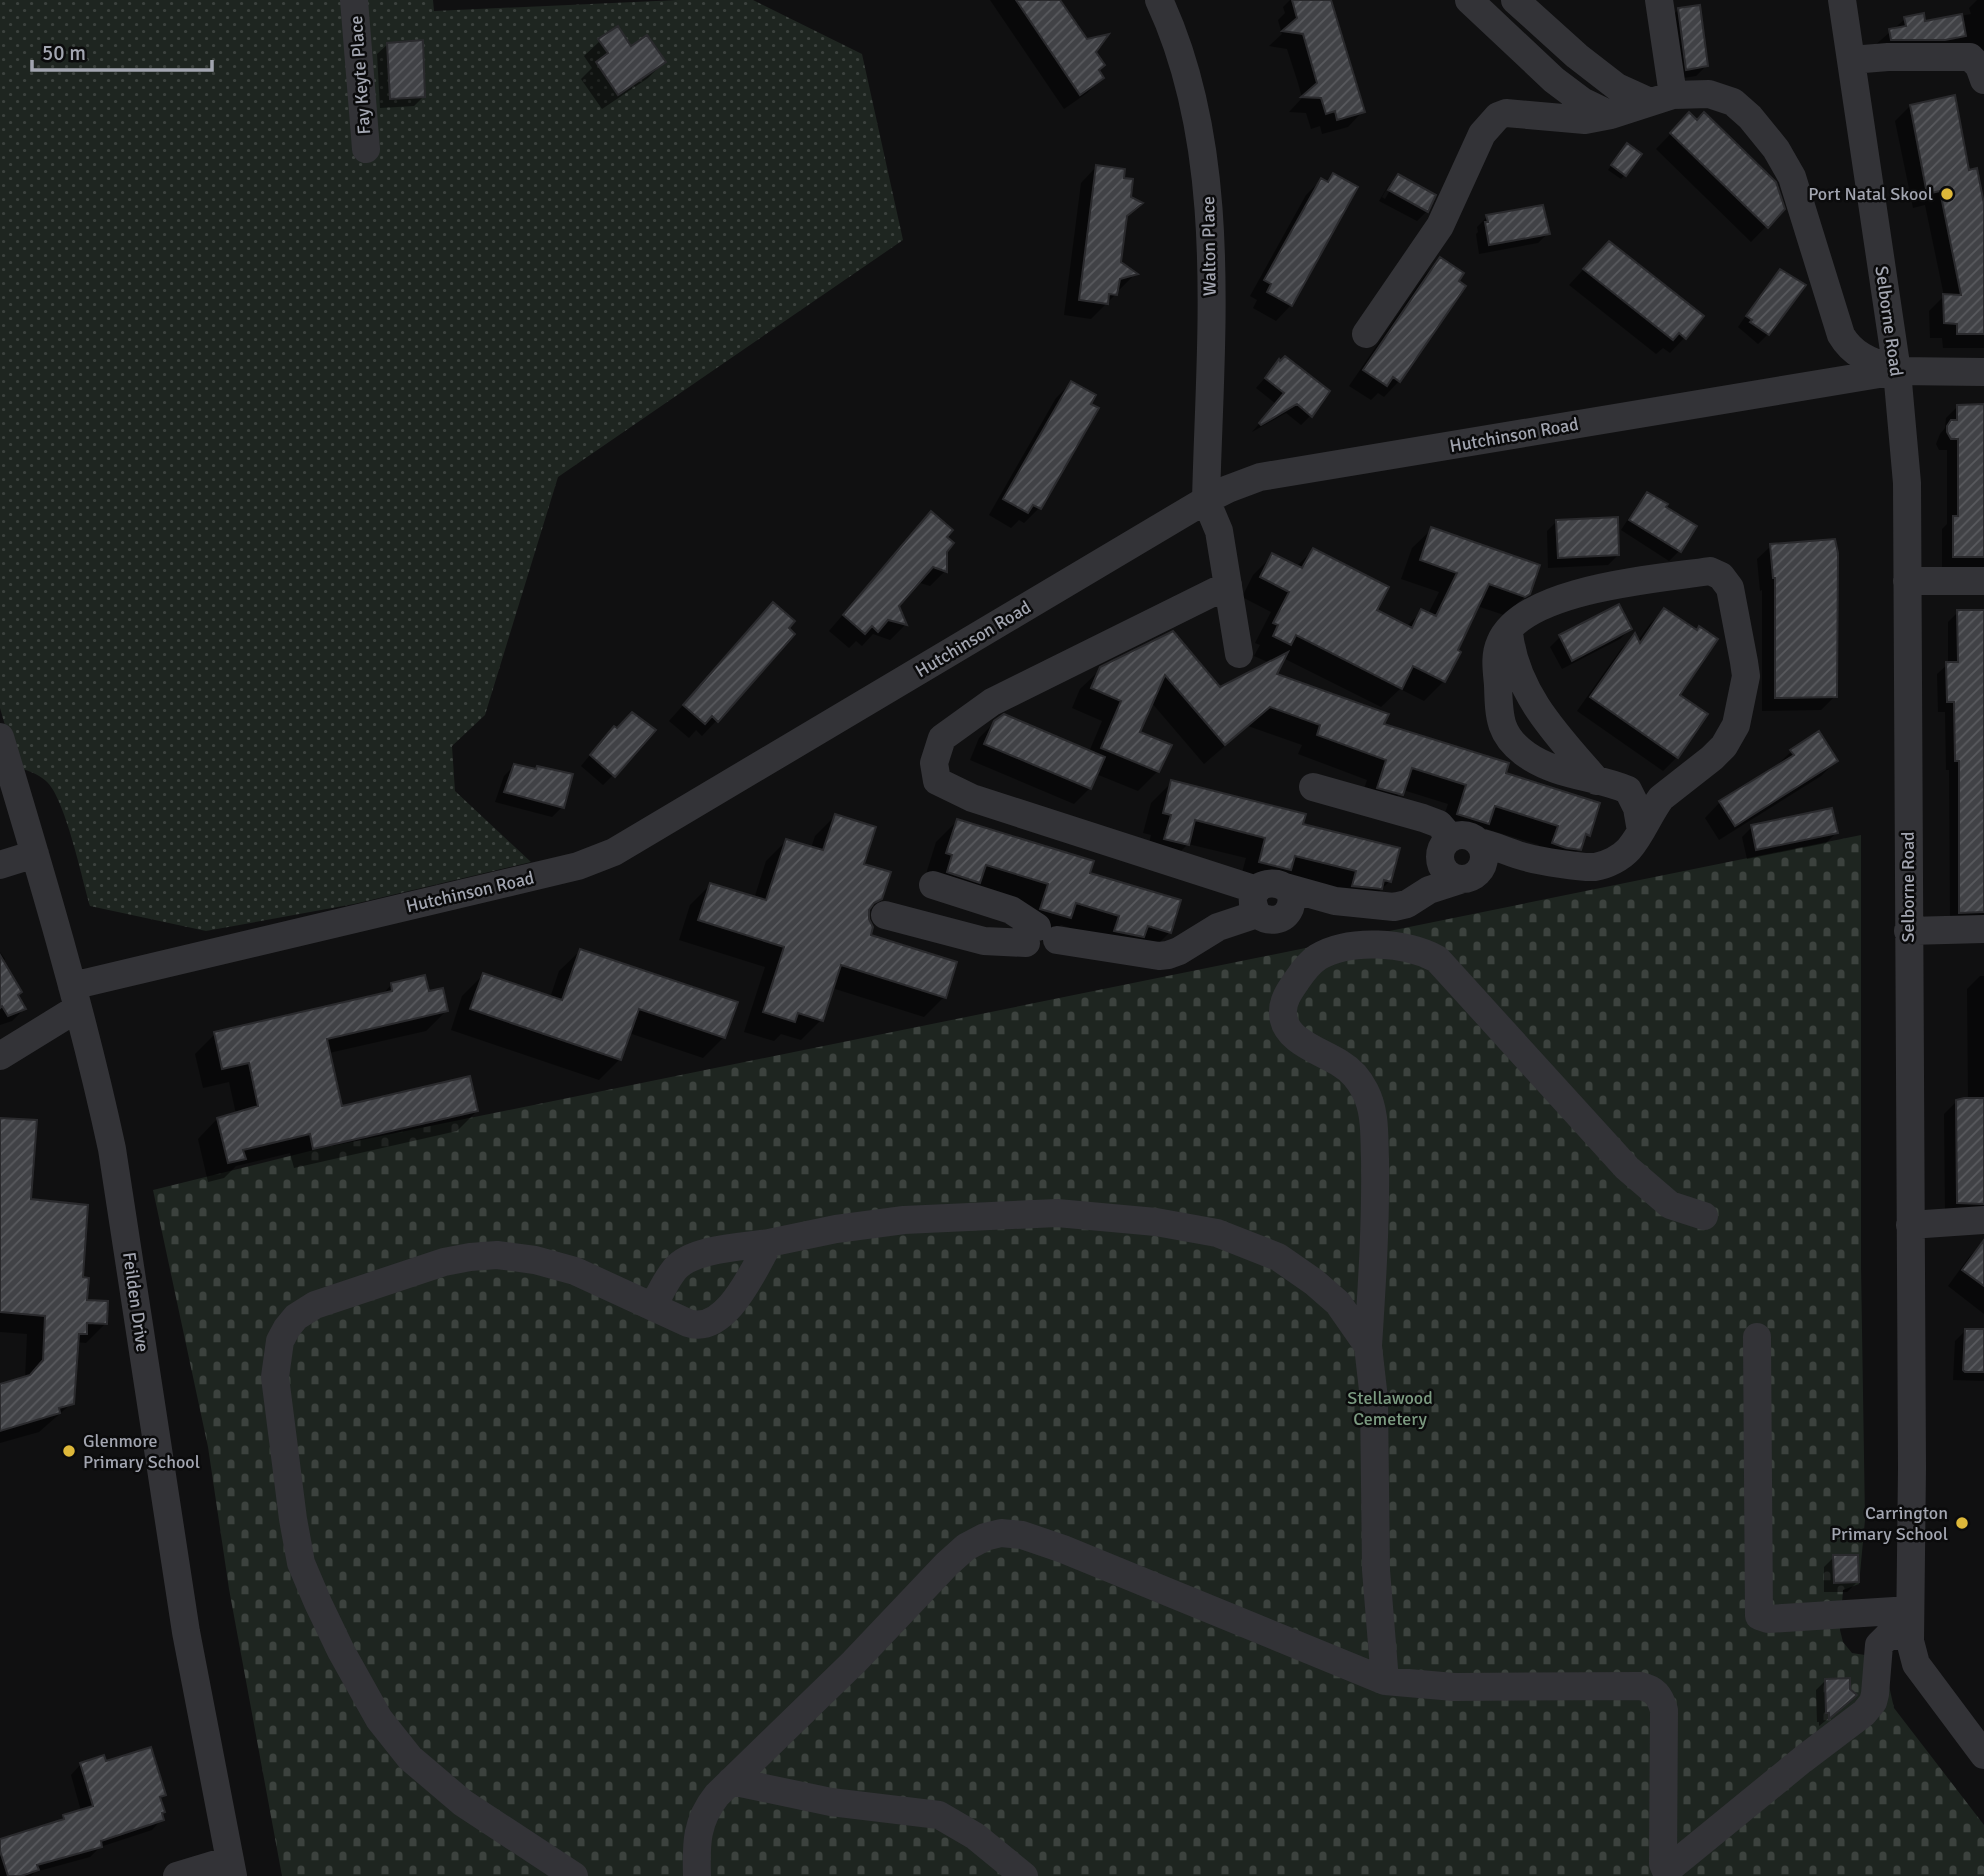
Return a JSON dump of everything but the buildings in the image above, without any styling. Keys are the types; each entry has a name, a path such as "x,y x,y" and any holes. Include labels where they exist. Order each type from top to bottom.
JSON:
{"street":[{"name":"Fay Keyte Place","path":"354,0 366,149"},
{"name":"Walton Place","path":"1160,0 1180,48 1191,92 1208,194 1212,256 1206,500"},
{"path":"1469,0 1563,87 1582,101 1611,115"},
{"path":"1491,0 1502,31"},
{"path":"1515,0 1577,56 1617,87 1661,99"},
{"path":"1659,0 1661,99"},
{"name":"Selborne Road","path":"1842,0 1896,370 1907,483 1911,1653 1916,1664 1984,1755"},
{"path":"1851,61 1888,57 1970,57 1979,66 1984,80"},
{"path":"1366,334 1440,226 1482,134 1498,116 1506,113 1585,120 1611,115 1661,99 1709,94 1734,102 1750,117 1776,149 1792,177 1806,229 1847,346 1857,355 1896,370 1984,372"},
{"name":"Hutchinson Road","path":"0,1056 75,997 578,866 614,852 1206,500 1236,485 1260,477 1896,370"},
{"path":"1206,500 1219,531 1239,654"},
{"path":"1457,847 1496,845 1524,857 1594,867 1608,863 1629,849 1641,831 1661,798 1724,746 1736,725 1745,669 1730,588 1721,576 1710,571 1605,587 1538,607 1523,615 1500,640 1497,652 1499,718 1506,736 1538,762 1628,790 1635,801 1641,831"},
{"path":"1907,581 1984,581"},
{"path":"1228,585 992,702 942,738 934,764 937,781 972,798 1262,905 1335,901 1394,907 1407,904 1429,890 1524,857"},
{"path":"1508,629 1514,663 1535,708 1608,784"},
{"name":"Feilden Drive","path":"0,737 99,1088 124,1214 186,1632 232,1868"},
{"path":"1608,784 1686,778"},
{"path":"1313,787 1438,824 1457,847"},
{"path":"1457,847 1482,847 1485,859 1480,870 1469,877 1457,878 1446,872 1457,847"},
{"path":"1429,890 1457,847"},
{"path":"0,865 35,854"},
{"path":"1262,905 1261,886 1273,882 1335,901"},
{"path":"933,885 1011,910 1040,937"},
{"path":"885,915 984,942 1040,937 1159,956 1179,951 1262,905"},
{"path":"1908,931 1984,929"},
{"path":"1385,1681 1377,1583 1374,1399 1368,1346 1375,1186 1372,1110 1365,1091 1343,1065 1293,1036 1285,1024 1283,1014 1283,1005 1289,991 1319,956 1348,947 1396,945 1421,951 1437,959 1627,1168 1670,1205 1704,1216"},
{"path":"653,1307 675,1269 690,1259 719,1250 904,1220 1057,1213 1156,1222 1217,1233 1278,1256 1338,1303 1368,1346"},
{"path":"1910,1225 1984,1220"},
{"path":"574,1876 497,1827 424,1772 393,1739 371,1705 336,1641 302,1563 285,1462 275,1377 280,1341 296,1317 315,1305 443,1262 497,1255 535,1260 576,1271 695,1325 715,1321 730,1308 769,1243"},
{"path":"1757,1337 1759,1616 1768,1619 1910,1622"},
{"path":"697,1876 699,1831 704,1811 854,1662 947,1564 966,1547 1001,1533 1022,1535 1063,1549 1385,1681 1454,1687 1650,1688 1661,1700 1664,1710 1663,1854 1669,1874 1793,1767 1864,1713 1873,1702 1875,1694 1879,1644 1910,1622"},
{"path":"732,1781 831,1802 939,1815 975,1836 1024,1876"},
{"path":"177,1876 232,1868"}],"green space":[{"path":"0,0 433,0 434,11 678,0 753,0 862,54 903,240 558,477 485,715 452,746 455,791 531,862 354,904 206,931 90,906 60,803 46,781 17,767 0,708"},
{"name":"Stellawood Cemetery","path":"1861,835 1861,1268 1865,1520 1859,1584 1843,1590 1840,1630 1843,1642 1852,1653 1865,1655 1887,1677 1894,1708 1984,1825 1984,1876 282,1876 229,1589 208,1447 153,1190 322,1148"}],"place":[{"name":"Port Natal Skool","path":"1947,194"},
{"name":"Glenmore Primary School","path":"69,1451"},
{"name":"Carrington Primary School","path":"1962,1523"}]}
